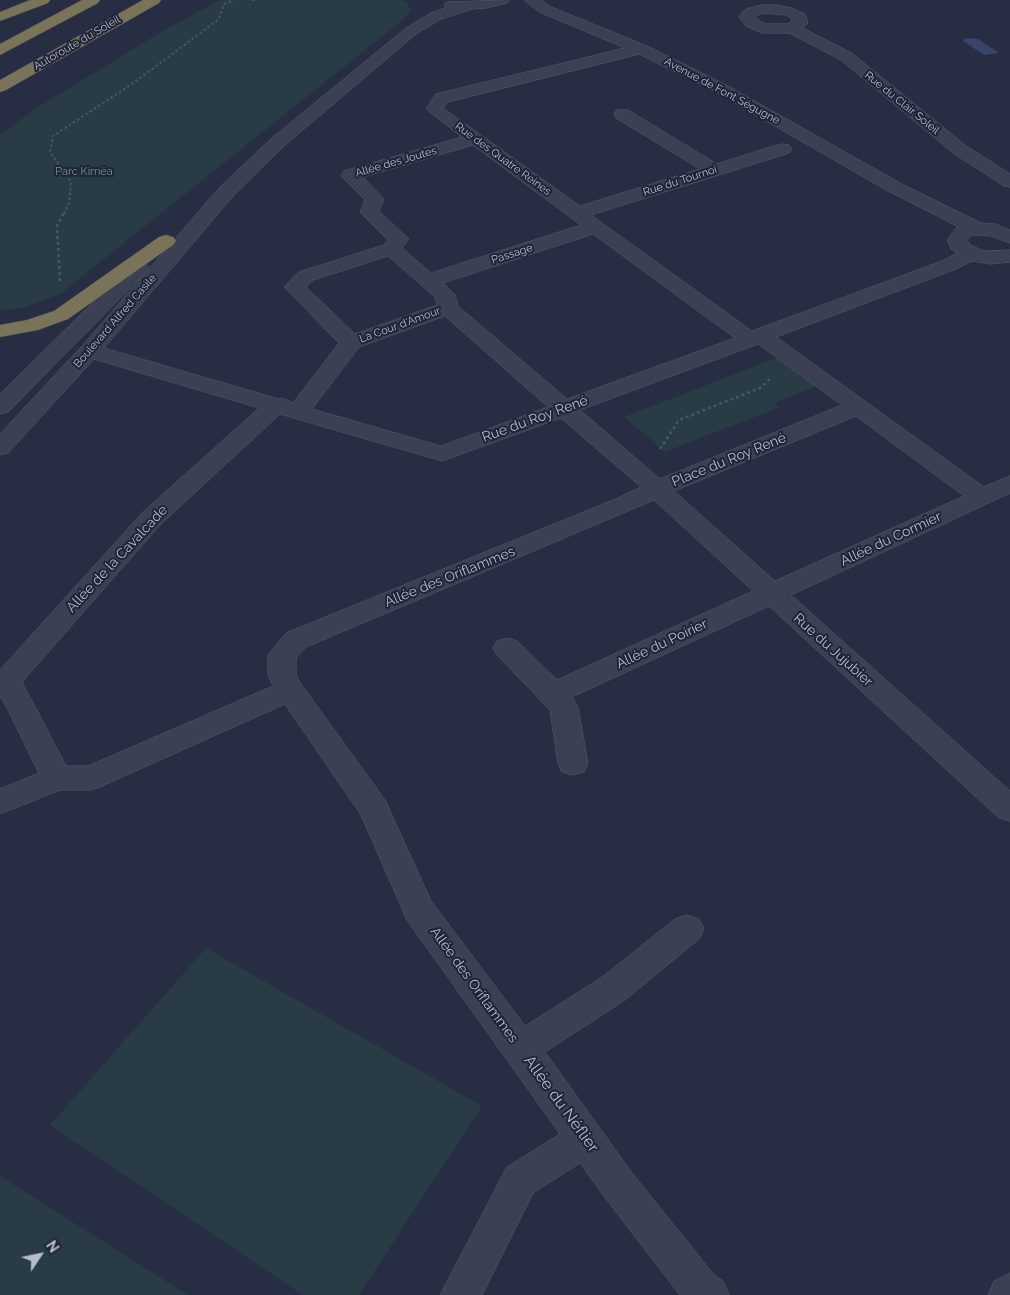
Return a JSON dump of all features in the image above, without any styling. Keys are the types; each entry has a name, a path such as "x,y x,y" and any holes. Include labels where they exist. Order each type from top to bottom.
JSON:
{"highway":[{"path":"0,17 43,0"},
{"path":"0,50 93,0"},
{"name":"Autoroute du Soleil","path":"0,98 105,26 154,0"},
{"path":"0,331 31,326 61,315 166,241"}],"street":[{"path":"468,6 502,0"},
{"name":"Avenue de Font Ségugne","path":"486,4 538,5 641,49 722,89 894,187 968,232 1008,233"},
{"name":"Boulevard Alfred Casile","path":"411,31 429,5 468,6"},
{"name":"Boulevard Alfred Casile","path":"0,448 90,351 226,191 278,142 411,31 436,16 468,6"},
{"name":"Rue du Clair Soleil","path":"792,28 847,57 959,149 1010,182"},
{"name":"Rue des Quatre Reines","path":"641,49 442,98 434,108 595,227 754,337"},
{"path":"622,114 714,170"},
{"name":"Allée des Joutes","path":"391,249 399,239 369,212 375,199 350,175 474,139"},
{"name":"Rue du Tournoi","path":"578,213 783,149"},
{"name":"Boulevard Alfred Casile","path":"0,407 166,241 195,214 226,191"},
{"name":"Passage","path":"430,280 595,227"},
{"name":"Avenue de Font Ségugne","path":"968,232 956,240 958,245 971,254"},
{"name":"La Cour d'Amour","path":"448,308 351,342 294,287 306,276 391,249 430,280 444,295 448,308 565,409"},
{"path":"971,254 980,257 1007,259"},
{"name":"Rue du Roy René","path":"90,351 288,407 442,454 949,265 971,254"},
{"path":"754,337 793,359 982,497"},
{"name":"Allée de la Cavalcade","path":"4,684 151,519 288,407 351,342"},
{"name":"Place du Roy René","path":"565,409 657,489 858,407"},
{"name":"Allée du Cormier","path":"771,594 1010,484"},
{"name":"Rue du Jujubier","path":"657,489 1010,809"},
{"name":"Allée des Oriflammes","path":"521,1048 419,910 374,810 290,690 282,675 282,655 296,640 627,504 657,489"},
{"name":"Allée du Poirier","path":"553,694 771,594"},
{"path":"507,648 564,707 573,764"},
{"path":"4,684 57,778"},
{"path":"0,802 57,778 91,778 290,690"},
{"name":"Allée du Néflier","path":"688,929 613,989 521,1048 618,1186 703,1293"},
{"path":"460,1295 520,1180 586,1138"}],"path":[{"path":"60,284 57,226 69,203 70,182 50,152 53,136 132,84 219,19 224,4 234,0"},
{"path":"633,468 661,448 679,420 760,388 793,359"}],"green space":[{"name":"Parc Kirnéa","path":"220,0 401,0 406,2 411,9 404,19 60,294 23,308 0,310 0,135 38,107 166,29"},
{"path":"781,356 820,385 774,403 780,407 665,452 624,417"},
{"path":"206,948 482,1106 359,1295 303,1295 50,1125"},
{"path":"0,1176 188,1295 0,1295"}],"water":[{"path":"966,38 978,39 999,53 984,55 963,41"}]}
